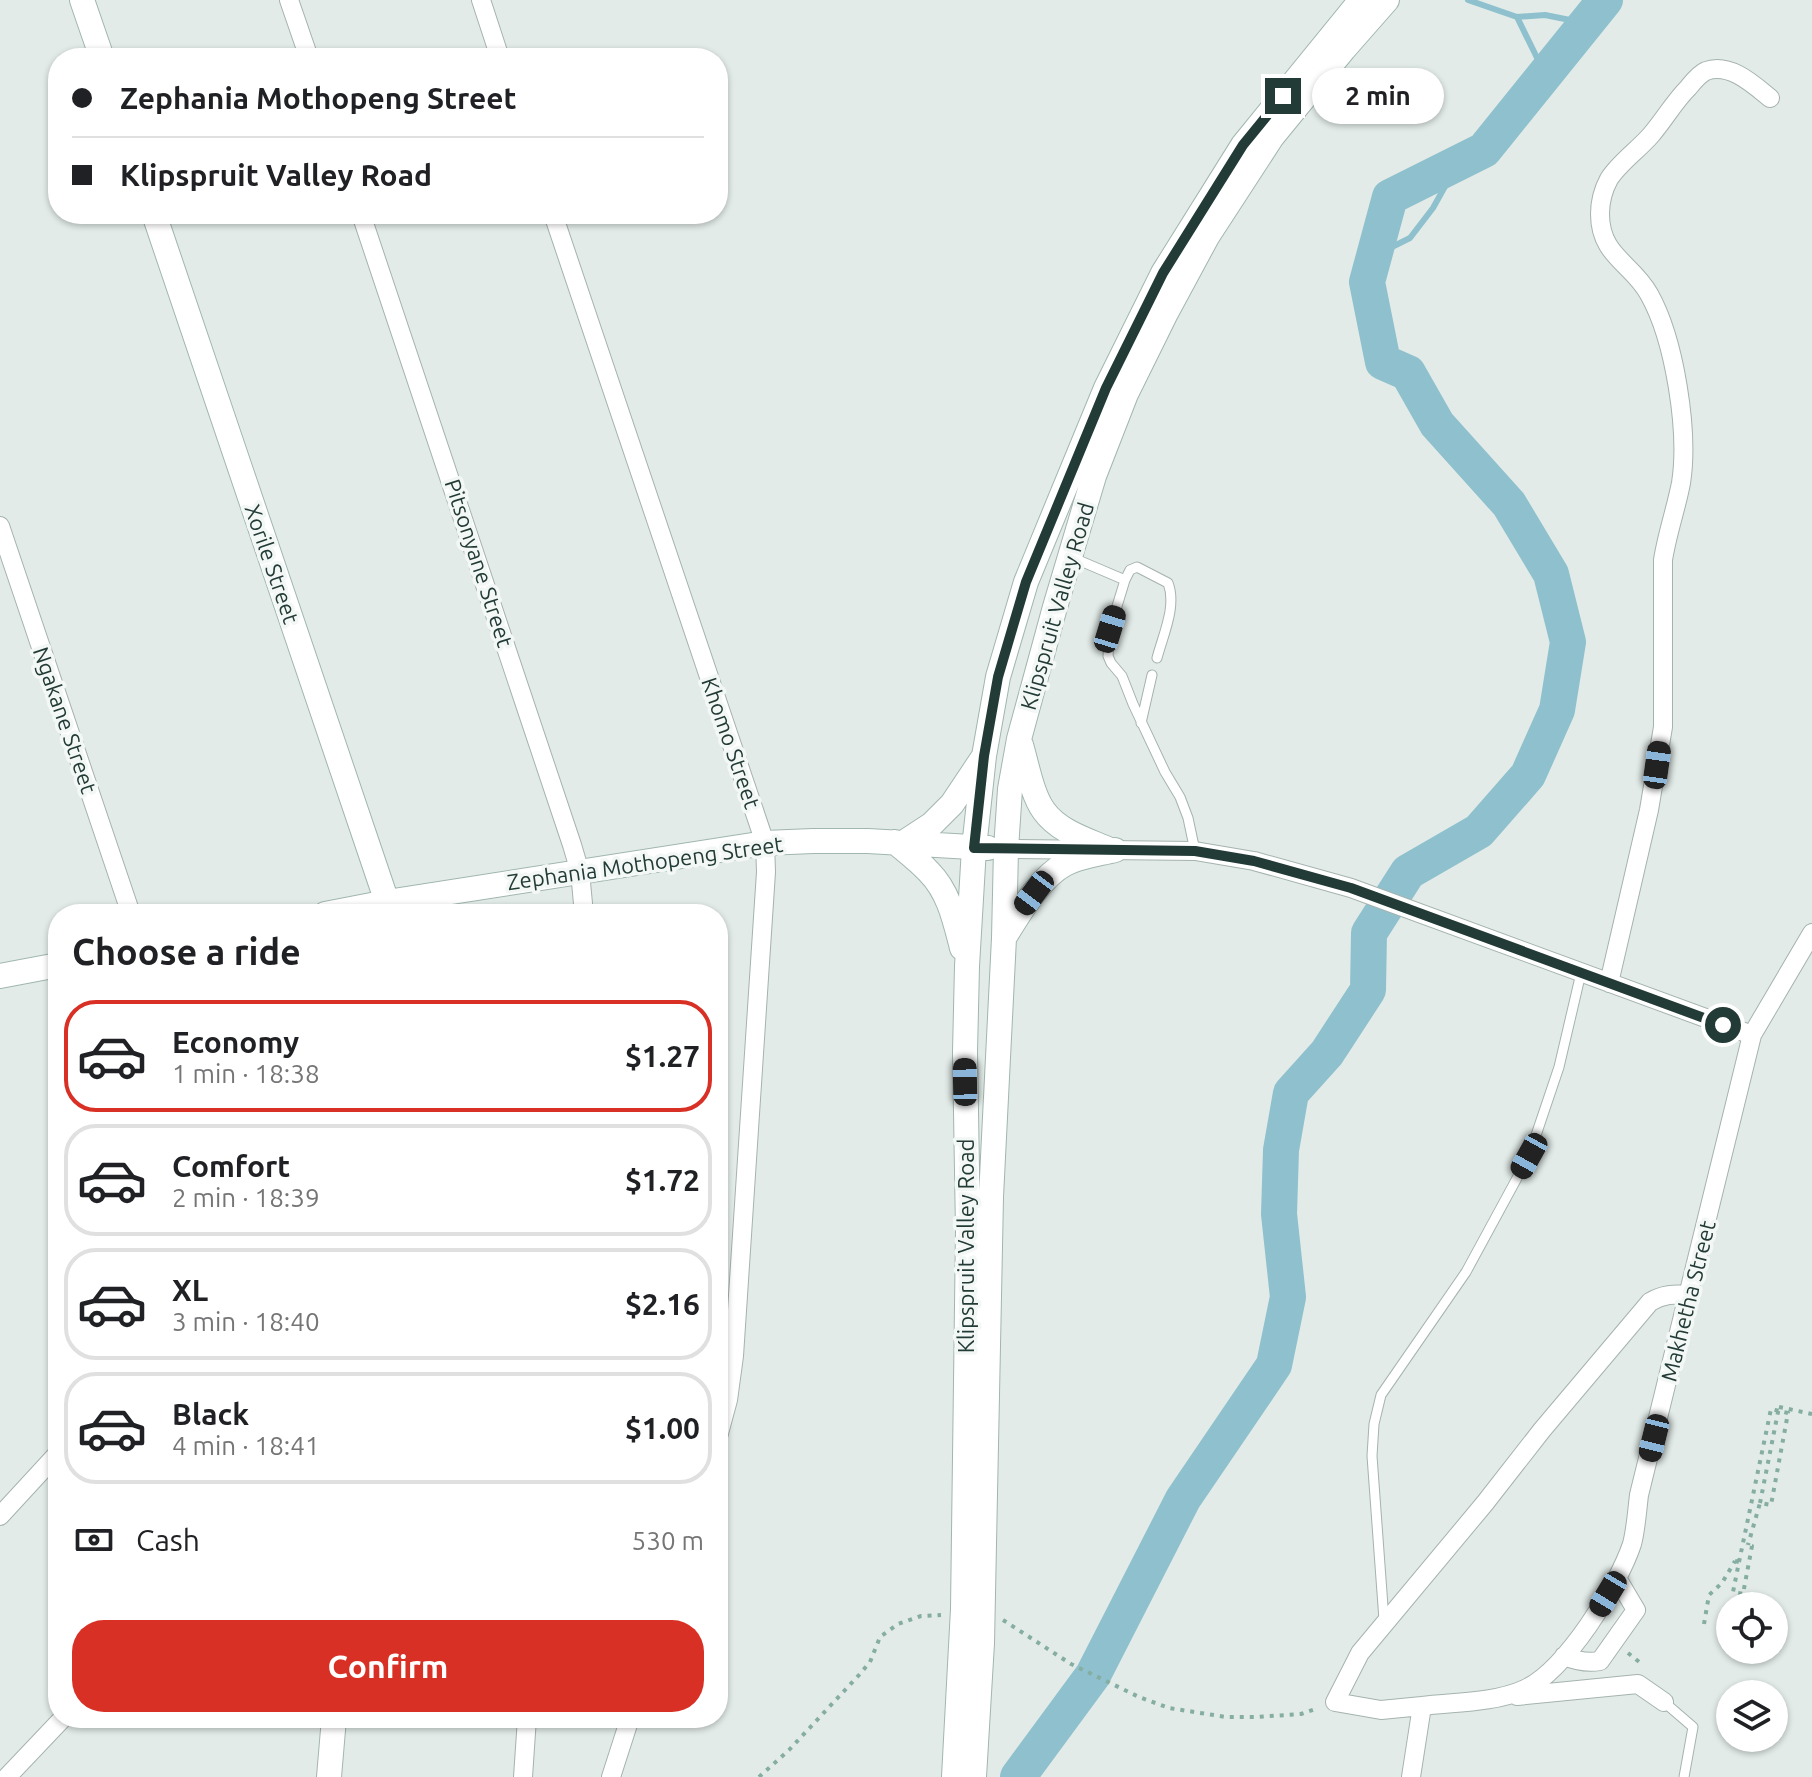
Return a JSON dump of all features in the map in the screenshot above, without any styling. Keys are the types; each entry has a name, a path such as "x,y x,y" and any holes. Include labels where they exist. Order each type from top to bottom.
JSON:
{"main road":[{"path":"82,0 99,48"},
{"name":"Klipspruit Valley Road","path":"954,1777 963,1609 968,1231 967,966 974,848 984,756 998,677 1026,582 1112,375 1163,273 1243,145 1361,0"},
{"name":"Klipspruit Valley Road","path":"974,1777 982,1643 991,1197 1006,849 1010,789 1019,739 1094,476 1126,394 1166,313 1207,237 1272,137 1387,0"},
{"name":"Xorile Street","path":"157,224 385,904"},
{"path":"1019,739 1044,811 1066,831 1112,850"},
{"path":"967,966 950,905 941,887 899,842 932,824 952,804 984,756"},
{"name":"Zephania Mothopeng Street","path":"408,904 580,872 765,843 899,842 1006,849"},
{"path":"1004,938 1023,908 1053,872 1067,863 1112,850"},
{"path":"0,976 48,967"},
{"path":"329,1777 333,1728"}],"street":[{"path":"289,0 306,48"},
{"path":"481,0 497,48"},
{"path":"1609,983 1649,810 1663,727 1663,560 1681,482 1684,453 1680,397 1667,339 1648,291 1609,248 1601,233 1602,195 1617,169 1706,71 1733,72 1770,98"},
{"name":"Pitsonyane Street","path":"364,224 580,872 583,904"},
{"name":"Khomo Street","path":"556,224 765,843 766,872 734,1356 728,1400"},
{"name":"Ngakane Street","path":"0,526 128,904"},
{"name":"Zephania Mothopeng Street","path":"1006,849 1195,851 1254,861 1351,888 1752,1035"},
{"name":"Makhetha Street","path":"1335,1702 1381,1710 1494,1698 1525,1689 1549,1672 1564,1656 1599,1609 1617,1578 1632,1542 1639,1495 1752,1035 1812,933"},
{"path":"1335,1702 1360,1653 1650,1302 1667,1295 1689,1295"},
{"path":"0,1516 48,1464"},
{"path":"1564,1656 1582,1661 1600,1661 1636,1610 1617,1578"},
{"path":"1494,1698 1638,1684 1664,1702"},
{"path":"1411,1777 1422,1706"},
{"path":"7,1777 54,1728"},
{"path":"523,1777 526,1728"},
{"path":"611,1777 627,1728"}],"lane":[{"path":"1070,557 1125,580"},
{"path":"1157,658 1172,601 1170,587 1137,567 1130,570 1125,580 1110,629 1108,656 1122,676 1141,723 1180,797 1195,851"},
{"path":"1141,723 1152,675"},
{"path":"1384,1624 1372,1456 1374,1424 1381,1395 1466,1272 1529,1156 1559,1067 1581,973"},
{"path":"1664,1702 1693,1727 1684,1777"}],"path":[{"path":"1746,1544 1752,1546 1743,1594 1733,1592 1739,1562 1760,1503 1779,1407 1812,1414"},
{"path":"1746,1544 1771,1409 1788,1413 1771,1505 1760,1503"},
{"path":"1704,1624 1709,1595 1722,1583 1735,1561 1739,1562"},
{"path":"759,1777 789,1750 859,1675 870,1662 880,1637 909,1620 941,1615"},
{"path":"1001,1619 1071,1664 1169,1708 1226,1717 1301,1714 1335,1702"}],"waterway":[{"path":"1468,0 1517,17 1545,15 1585,23"},
{"path":"1018,1777 1093,1675 1183,1499 1274,1365 1288,1297 1279,1214 1281,1150 1291,1093 1327,1053 1368,990 1369,933 1408,872 1479,831 1528,775 1557,710 1568,642 1551,574 1509,504 1437,424 1408,373 1383,362 1367,282 1390,197 1484,150 1605,0"},
{"path":"1517,17 1545,74"},
{"path":"1374,256 1410,238 1433,208 1458,163"}],"route":[{"path":"1283,96 1243,145 1163,273 1106,388 1026,582 998,677 984,756 974,848 1195,851 1254,861 1351,888 1723,1025"}]}
